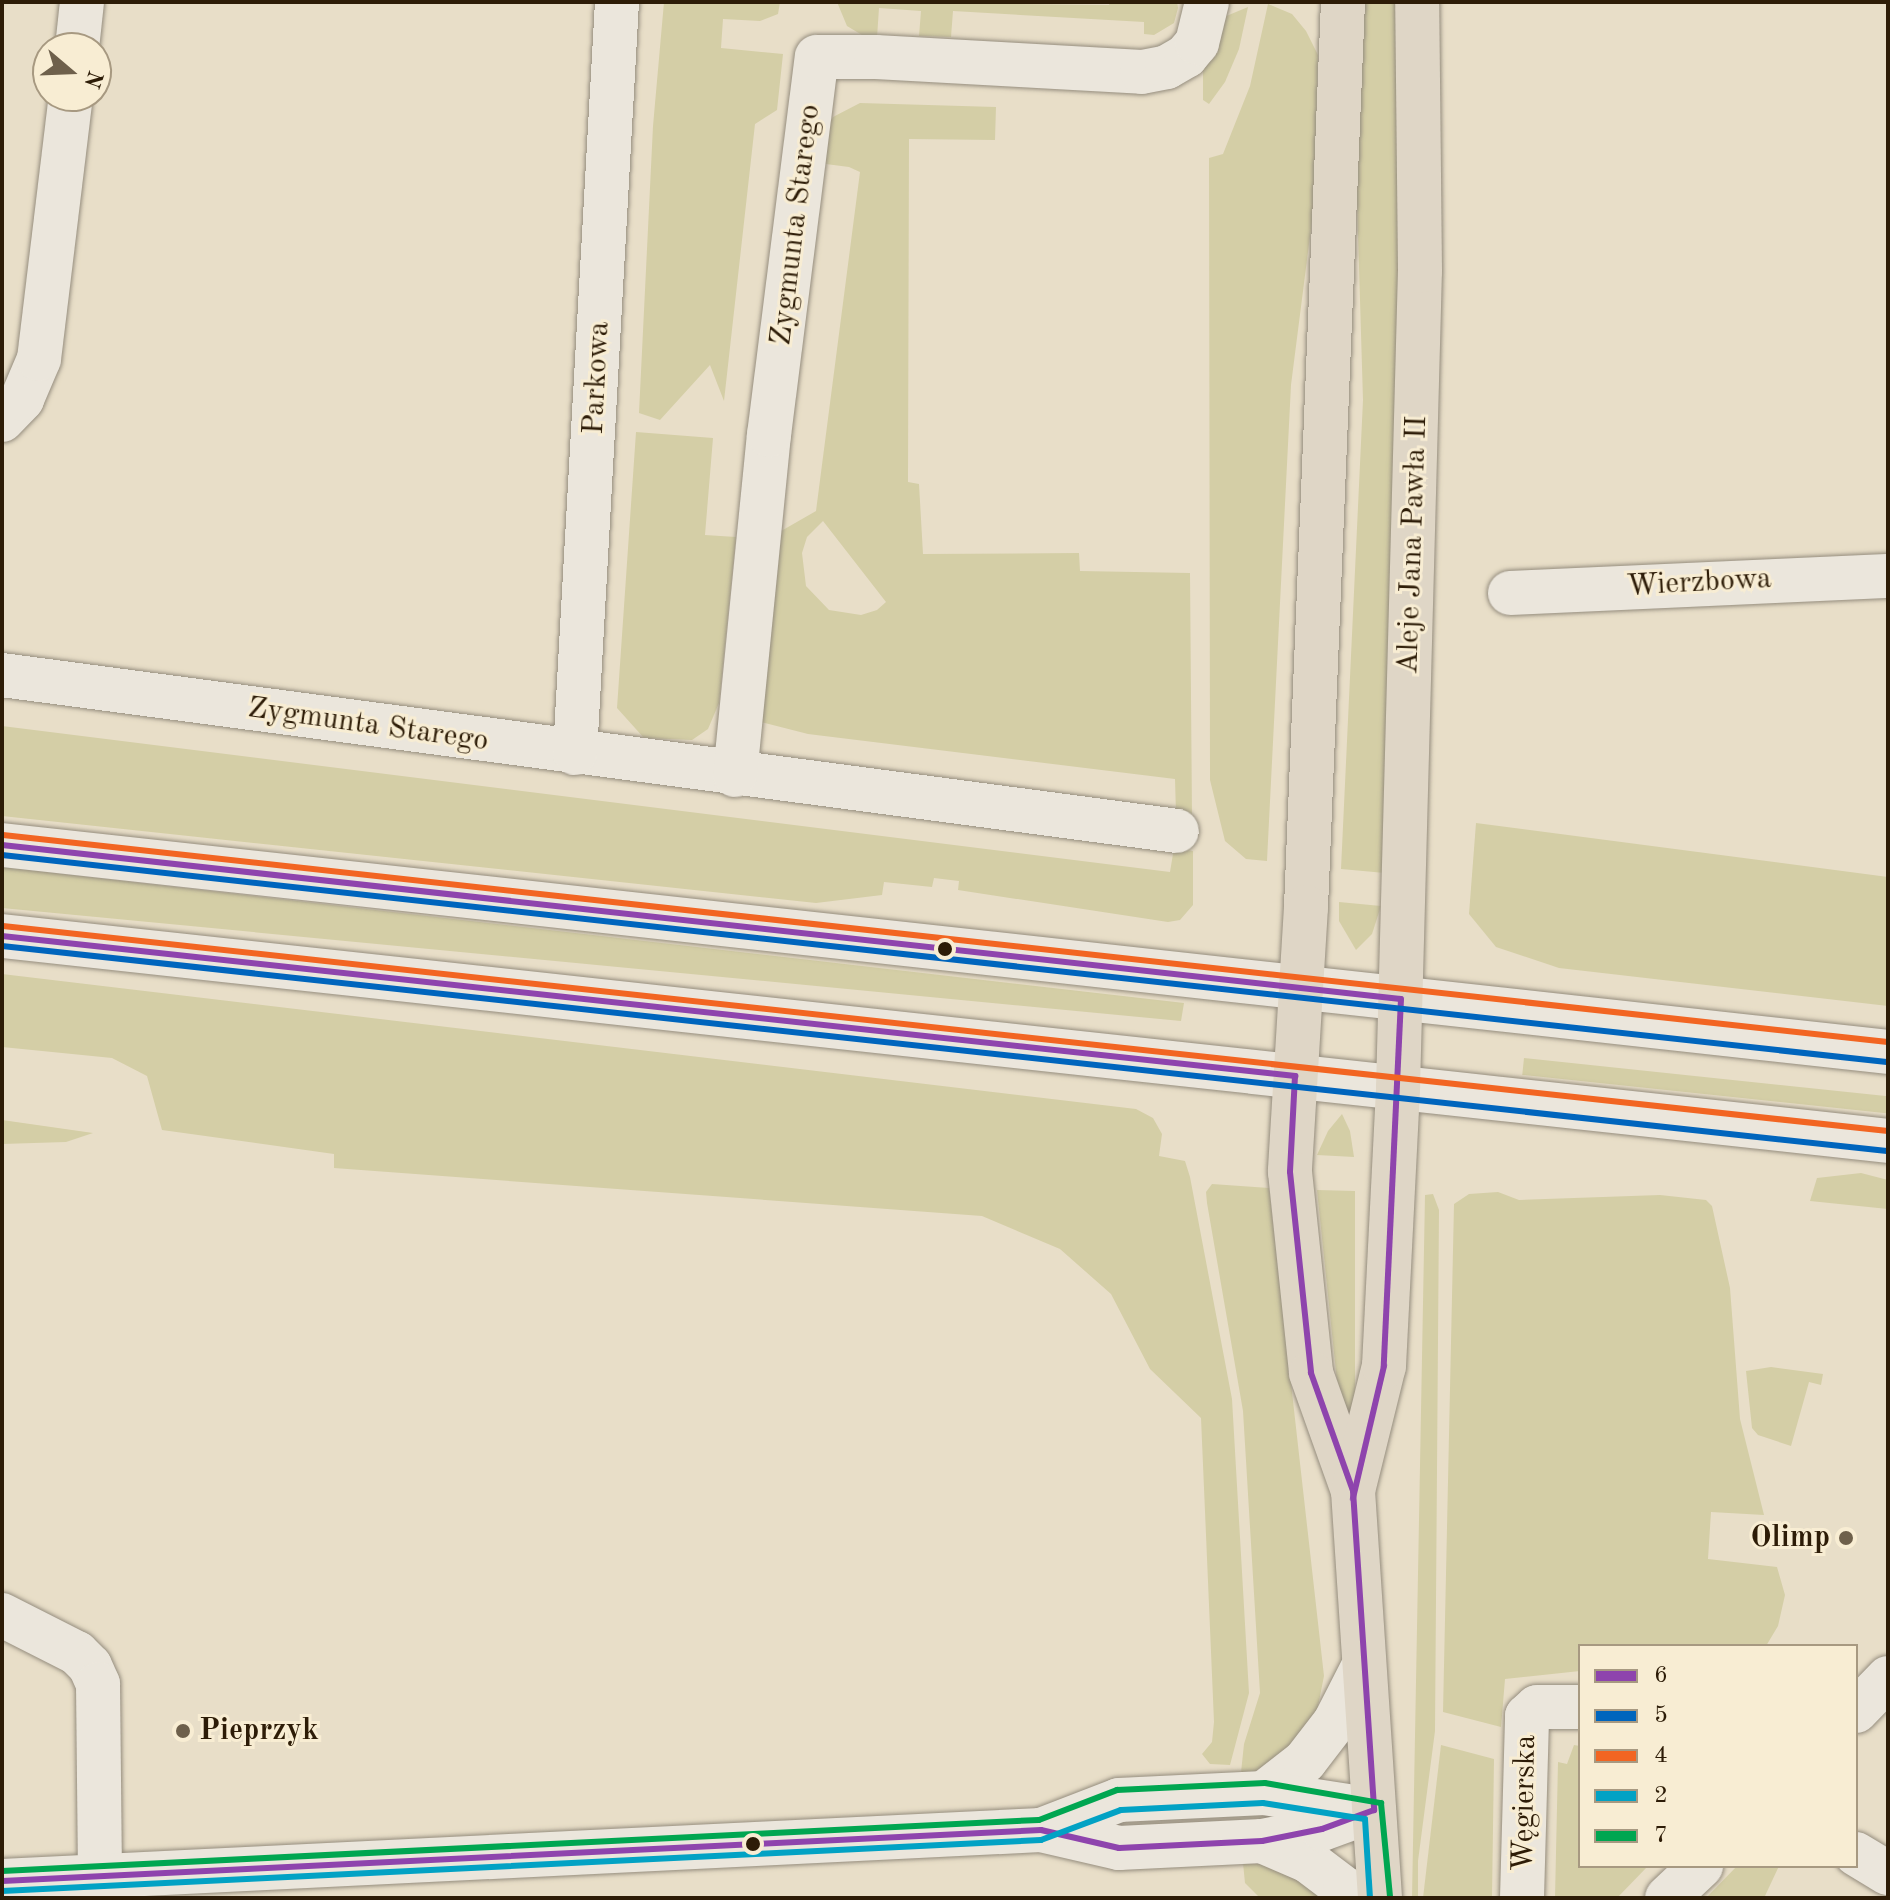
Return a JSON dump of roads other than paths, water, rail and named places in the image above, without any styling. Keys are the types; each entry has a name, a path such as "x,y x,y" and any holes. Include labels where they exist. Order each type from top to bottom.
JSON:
{"main road":[{"path":"1343,2 1302,989 1290,1172 1311,1373 1353,1491 1380,1898"},
{"name":"Aleje Jana Pawła II","path":"1353,1491 1384,1366 1398,1088 1420,271 1417,2"}],"street":[{"path":"79,32 82,2"},
{"name":"Parkowa","path":"575,753 617,2"},
{"name":"Zygmunta Starego","path":"735,775 769,435 817,57 876,57 1142,72 1167,67 1186,56 1197,43 1207,2"},
{"path":"2,420 22,399 39,359 69,112"},
{"name":"Wierzbowa","path":"1510,593 1888,576"},
{"name":"Zygmunta Starego","path":"2,675 735,775 1177,831"},
{"path":"2,845 1888,1052"},
{"path":"3,937 1888,1141"},
{"path":"2,1615 77,1653 90,1666 98,1684 100,1877"},
{"path":"1264,1793 1313,1751 1335,1722 1364,1665"},
{"path":"1858,1709 1888,1678"},
{"name":"Węgierska","path":"1522,1898 1527,1716 1537,1707 1578,1707"},
{"path":"1041,1830 1119,1800 1264,1793 1374,1810"},
{"path":"2,1881 1041,1830 1119,1848 1262,1841 1322,1829 1374,1810"},
{"path":"1262,1841 1308,1861 1350,1898"},
{"path":"1858,1855 1888,1873"},
{"path":"1667,1898 1699,1868"}],"place":[{"name":"Olimp","path":"1846,1538"},
{"name":"Pieprzyk","path":"183,1731"}]}
